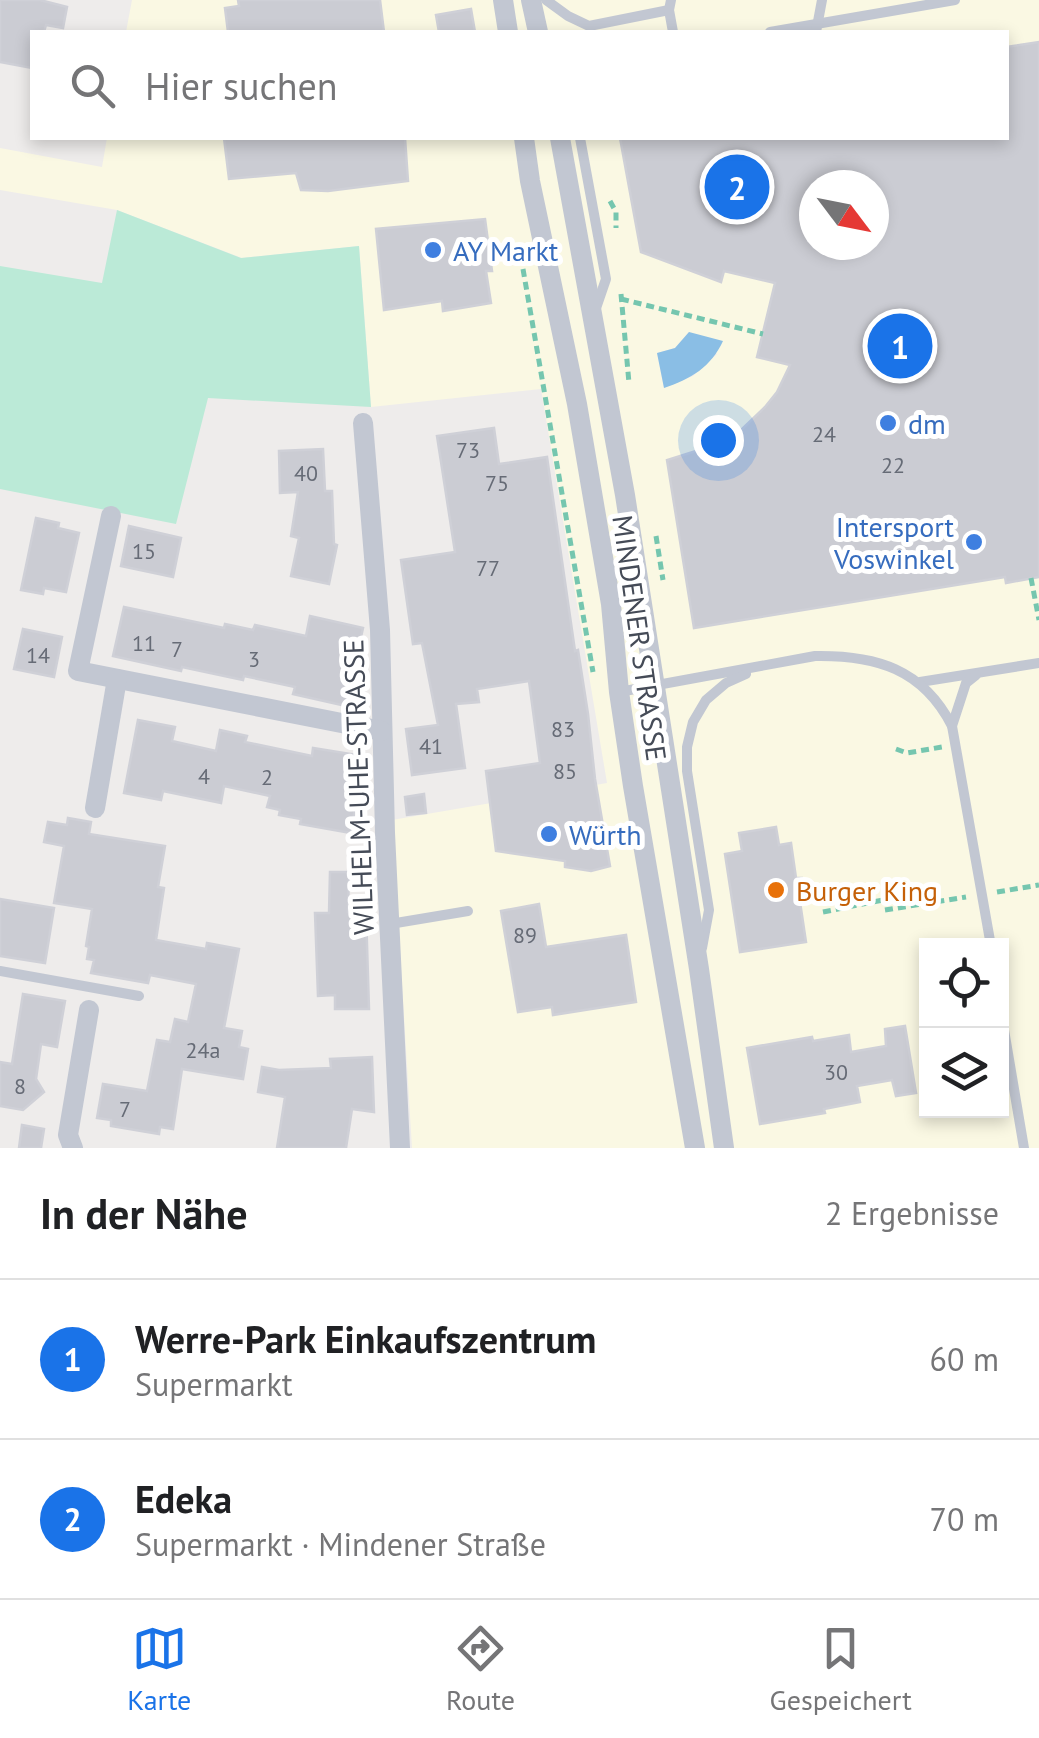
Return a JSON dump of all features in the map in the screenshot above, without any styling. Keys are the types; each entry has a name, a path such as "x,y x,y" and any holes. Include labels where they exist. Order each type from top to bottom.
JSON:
{"street":[{"path":"502,0 508,30"},
{"path":"531,0 538,30"},
{"name":"MINDENER STRASSE","path":"524,140 584,440 611,604 633,786 695,1148"},
{"name":"MINDENER STRASSE","path":"560,140 654,686 724,1148"},
{"name":"WILHELM-UHE-STRASSE","path":"363,424 380,630 400,1148"},
{"path":"111,516 78,672 382,732"},
{"path":"95,808 117,679"},
{"path":"73,1148 68,1135 89,1010"}],"lane":[{"path":"546,0 589,26 670,5 673,30"},
{"path":"822,0 817,28 955,0"},
{"path":"580,140 606,279 593,317"},
{"path":"620,692 815,656 871,660 920,682 952,726 989,938"},
{"path":"920,682 1039,663"},
{"path":"698,969 709,910 687,771 687,747 693,722 706,700 760,666"},
{"path":"952,726 966,682 981,672"},
{"path":"390,924 468,910"},
{"path":"0,971 139,996"},
{"path":"1004,1028 1024,1148"}],"path":[{"path":"522,258 596,688"},
{"path":"621,299 763,334"},
{"path":"1031,578 1039,620"},
{"path":"885,910 1039,885"},
{"path":"823,912 883,900"}],"shaded area":[{"path":"132,0 1039,0 1039,1148 412,1148 392,820 607,783 541,389 371,407 359,246 242,258 117,210 0,190 0,148 102,167 107,140 1009,140 1009,30 126,30","holes":["689,332 717,354 693,376 664,388 657,353 675,348"]}],"green space":[{"path":"117,210 241,258 359,246 371,407 208,398 176,524 0,489 0,266 102,283"}],"water":[{"path":"689,332 723,341 699,371 664,388 657,353 675,348"}],"building":[{"path":"0,0 40,0 67,7 63,28 46,25 45,30 30,30 30,68 0,62"},
{"path":"238,0 380,0 384,30 228,30 225,8 239,6"},
{"path":"471,9 475,30 439,30 436,15"},
{"path":"1039,42 1039,577 1006,583 1005,577 694,628 667,460 715,445 739,432 777,392 790,365 757,357 775,283 724,271 721,282 641,252 620,140 1009,140 1009,47"},
{"path":"224,140 405,140 408,181 328,191 301,190 296,173 229,179"},
{"name":"AY Markt","path":"485,219 492,271 486,271 491,303 443,311 442,301 384,310 376,229"},
{"path":"494,428 499,464 547,457 610,866 591,871 565,867 565,861 496,851 486,771 540,763 529,681 477,689 479,702 456,704 465,768 412,775 406,729 438,725 422,643 413,644 401,560 455,552 437,436"},
{"path":"323,449 325,491 332,491 337,545 329,584 291,576 299,538 291,536 298,492 280,493 279,451"},
{"path":"36,518 79,533 66,592 44,588 43,594 21,590"},
{"path":"129,526 181,538 173,577 121,566"},
{"path":"124,607 224,628 225,624 253,630 255,625 306,636 310,616 363,628 346,706 293,694 295,687 244,676 243,680 182,667 181,671 113,656"},
{"path":"23,629 62,637 54,677 14,669"},
{"path":"138,720 175,727 172,741 216,751 220,730 247,736 245,742 312,756 313,748 363,756 351,833 300,824 301,819 279,815 280,810 267,807 270,796 224,786 221,803 163,791 161,800 124,793"},
{"path":"424,794 426,813 407,815 405,797"},
{"path":"68,818 91,822 89,834 165,846 158,887 164,888 156,940 206,949 207,943 239,949 224,1028 242,1031 239,1047 248,1049 243,1079 182,1069 173,1129 160,1127 159,1134 111,1126 111,1120 97,1118 103,1084 147,1091 157,1040 170,1042 175,1019 188,1022 196,984 150,975 148,983 91,973 94,960 87,959 86,946 92,909 54,903 64,846 44,842 48,822 67,825"},
{"name":"Burger King","path":"776,827 779,845 791,843 796,878 802,878 805,901 800,902 806,942 740,952 725,854 742,851 739,833"},
{"path":"330,872 349,872 348,912 366,912 369,1009 335,1009 335,995 318,996 315,913 329,913"},
{"path":"0,899 54,908 45,963 0,956"},
{"path":"539,904 546,947 626,935 636,1002 553,1015 552,1007 518,1012 501,911"},
{"path":"23,994 65,1001 57,1047 41,1044 36,1079 44,1092 23,1110 0,1106 0,1062 12,1064"},
{"path":"905,1026 916,1093 896,1096 892,1080 857,1086 860,1102 824,1109 825,1113 760,1124 747,1048 849,1035 851,1052 886,1046 885,1029"},
{"path":"372,1057 374,1112 352,1109 346,1148 277,1148 285,1097 258,1092 262,1067 331,1068 330,1059"},
{"path":"22,1125 44,1129 41,1148 19,1148"}],"place":[{"name":"Edeka","path":"737,187"},
{"name":"AY Markt","path":"433,250"},
{"name":"Werre-Park Einkaufszentrum","path":"900,346"},
{"name":"dm","path":"888,423"},
{"name":"Intersport Voswinkel","path":"974,542"},
{"name":"Würth","path":"549,834"},
{"name":"Burger King","path":"776,890"}]}
